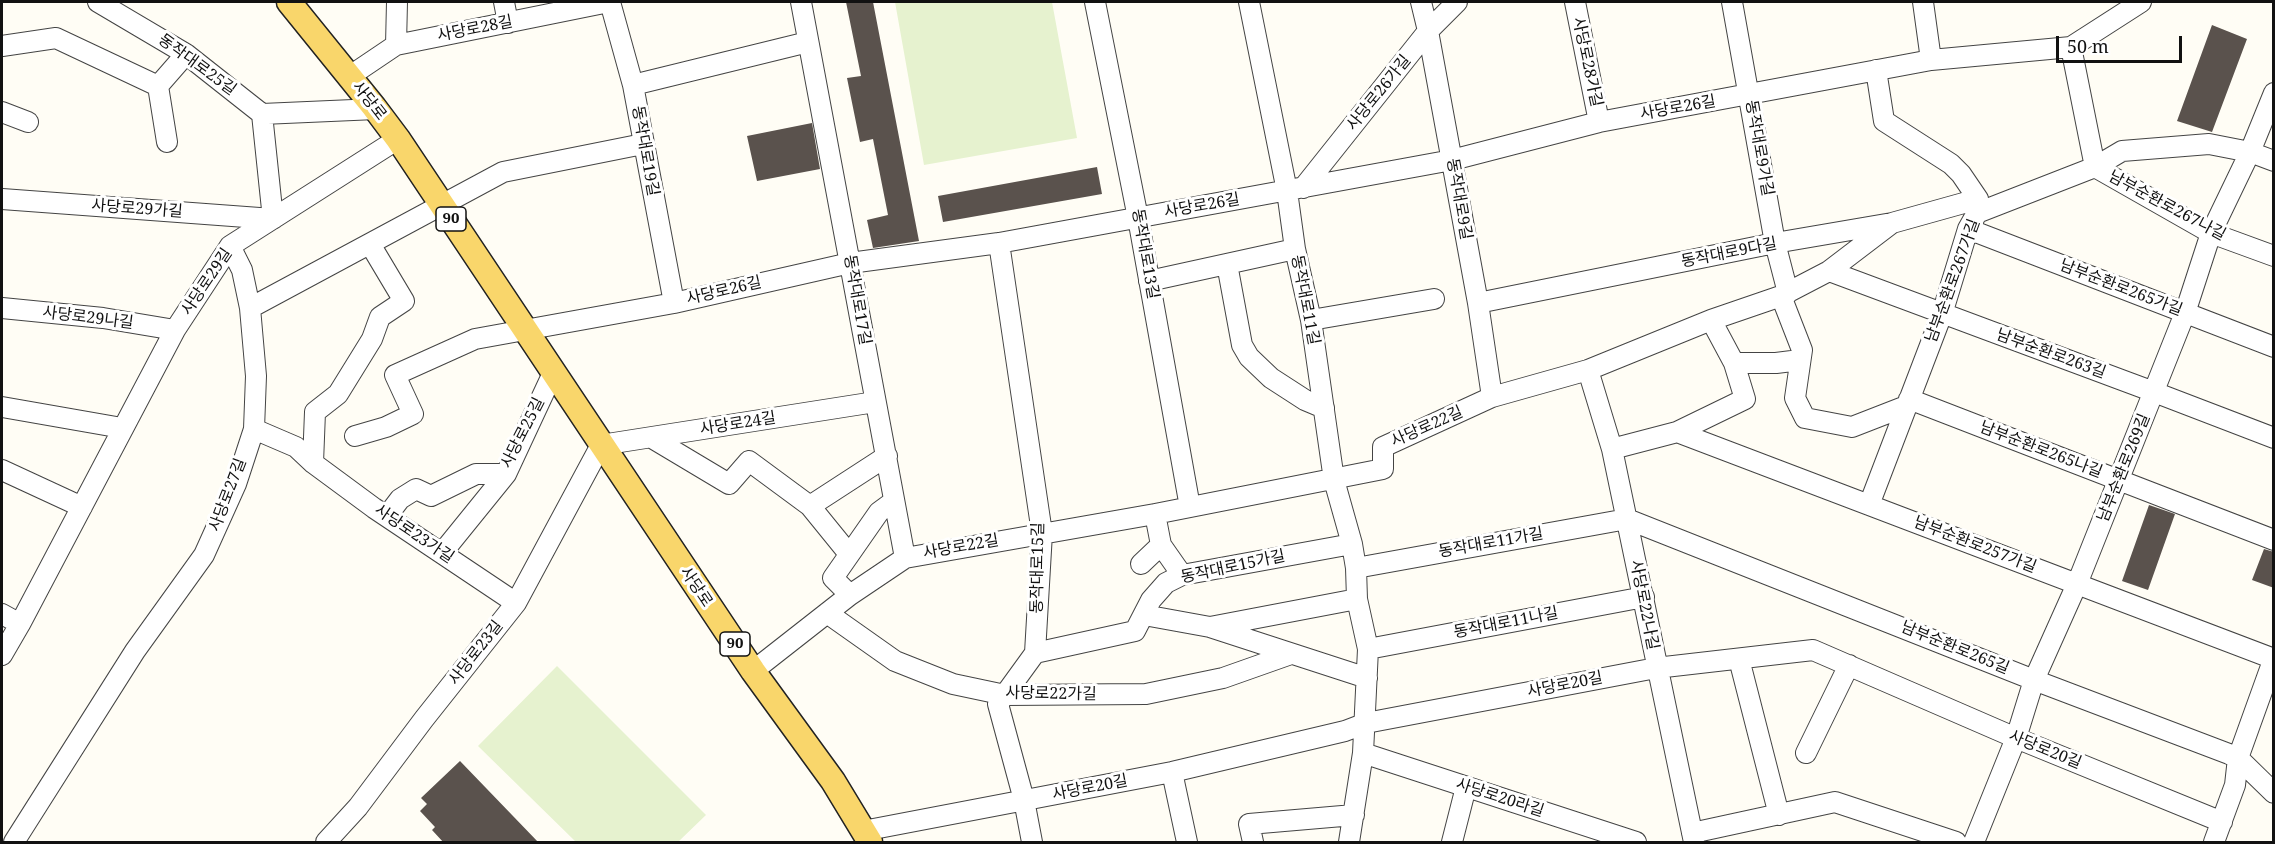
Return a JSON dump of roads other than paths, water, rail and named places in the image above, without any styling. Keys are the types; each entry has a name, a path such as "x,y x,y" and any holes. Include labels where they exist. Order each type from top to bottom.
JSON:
{"main road":[{"name":"사당로","path":"290,2 398,139 753,671 833,781 866,837"}],"street":[{"name":"동작대로25길","path":"98,2 186,54 262,114"},
{"path":"396,45 397,2"},
{"path":"504,2 508,23"},
{"name":"사당로28길","path":"350,76 396,45 610,2"},
{"name":"동작대로19길","path":"610,2 633,85 674,303"},
{"name":"동작대로17길","path":"801,2 905,558"},
{"name":"동작대로13길","path":"1095,2 1138,218 1190,507"},
{"name":"동작대로11길","path":"1249,2 1295,189 1295,249 1311,320 1334,480 1352,544 1356,568 1357,599 1368,649 1364,753 1349,843"},
{"name":"동작대로9길","path":"1420,2 1428,31 1452,160 1478,303 1492,397"},
{"name":"사당로26가길","path":"1295,189 1428,31 1457,2"},
{"name":"사당로28가길","path":"1575,2 1599,122"},
{"name":"동작대로9가길","path":"1732,2 1784,295 1802,350 1800,360"},
{"path":"1923,2 1930,60"},
{"name":"사당로26길","path":"526,330 674,303 850,263 999,243 1452,160 1599,122 1930,60 2071,47 2141,2"},
{"path":"2,46 56,38 158,86"},
{"path":"633,85 808,42"},
{"path":"2071,47 2095,167"},
{"path":"158,86 186,54"},
{"name":"동작대로9다길","path":"1478,303 1775,243 1892,223 1978,199 1961,174 1951,164 1884,121 1876,70"},
{"path":"158,86 167,142"},
{"name":"남부순환로269길","path":"1974,843 2016,738 2034,680 2077,585 2186,313 2211,233 2250,152 2274,93"},
{"path":"273,219 262,114 376,110"},
{"path":"2,112 28,122"},
{"name":"사당로29길","path":"2,655 175,330 230,246 398,139"},
{"path":"250,308 503,172 643,144"},
{"name":"남부순환로267가길","path":"1869,505 1942,314 1968,229 1977,213 2095,167 2122,151 2209,144 2250,152 2274,161"},
{"name":"남부순환로267나길","path":"2095,167 2211,233 2274,256"},
{"name":"사당로29가길","path":"2,199 273,219"},
{"name":"사당로22길","path":"753,671 850,595 905,558 1155,514 1383,469 1383,447 1492,397 1588,370 1711,320 1784,295 1829,271 1892,223"},
{"name":"남부순환로265가길","path":"1968,229 2274,347"},
{"name":"동작대로15길","path":"999,243 1042,533 1035,653"},
{"path":"313,463 315,412 338,394 372,339 380,317 404,301 370,244"},
{"name":"사당로27길","path":"14,843 135,651 204,555 236,484 254,429 256,376 250,308 242,270 230,246"},
{"path":"1149,280 1295,249"},
{"path":"1227,264 1242,345 1249,357 1271,378 1305,400 1324,408"},
{"name":"남부순환로263길","path":"1829,271 2274,438"},
{"path":"1311,320 1434,299"},
{"name":"사당로29나길","path":"2,308 103,318 175,330"},
{"path":"1612,449 1677,432 1745,399 1734,363 1711,320"},
{"path":"355,436 386,427 412,414 395,375 475,339 526,330"},
{"path":"1734,363 1776,363 1800,360 1795,398 1805,418 1852,427 1907,403"},
{"name":"사당로25길","path":"387,516 400,499 416,489 430,496 476,474 506,474 554,370"},
{"name":"사당로22나길","path":"1588,370 1612,449 1693,838"},
{"name":"사당로24길","path":"601,445 875,402"},
{"name":"남부순환로265나길","path":"1907,403 2119,480 2274,540"},
{"path":"2,407 122,428"},
{"name":"사당로23가길","path":"254,429 296,447 313,463 387,516 516,603"},
{"name":"남부순환로257가길","path":"1677,432 2273,659"},
{"path":"652,438 729,484 749,461 810,506 849,554"},
{"name":"사당로23길","path":"326,843 358,807 423,719 516,603 601,445"},
{"path":"810,506 887,456"},
{"path":"2,470 82,507"},
{"path":"442,553 506,474"},
{"path":"850,595 833,578 879,512 894,501"},
{"path":"1155,514 1161,545 1182,575"},
{"name":"동작대로11가길","path":"1356,568 1627,519"},
{"name":"남부순환로265길","path":"1627,519 2238,758 2274,793"},
{"name":"동작대로15가길","path":"1035,653 1135,631 1151,600 1166,583 1182,575 1352,544"},
{"path":"1142,564 1161,545"},
{"name":"동작대로11나길","path":"1368,649 1644,597"},
{"path":"1210,627 1357,599"},
{"name":"사당로22가길","path":"827,613 895,661 953,684 1005,695 1146,694 1223,678 1291,654"},
{"path":"2,614 20,624"},
{"path":"1144,615 1210,627 1367,678"},
{"name":"사당로20길","path":"866,837 1024,800 1172,772 1345,731 1366,723 1656,668 1813,650 2016,738 2222,822"},
{"path":"1032,843 1024,800 998,704 1035,653"},
{"path":"1739,659 1779,815"},
{"path":"2214,843 2235,784 2238,758 2273,659"},
{"path":"1806,753 1849,665"},
{"name":"사당로20라길","path":"1364,753 1636,843"},
{"path":"1172,772 1187,843"},
{"path":"1452,843 1466,786"},
{"path":"1693,838 1835,802 1956,843"},
{"path":"1253,843 1249,824 1354,815"}]}
